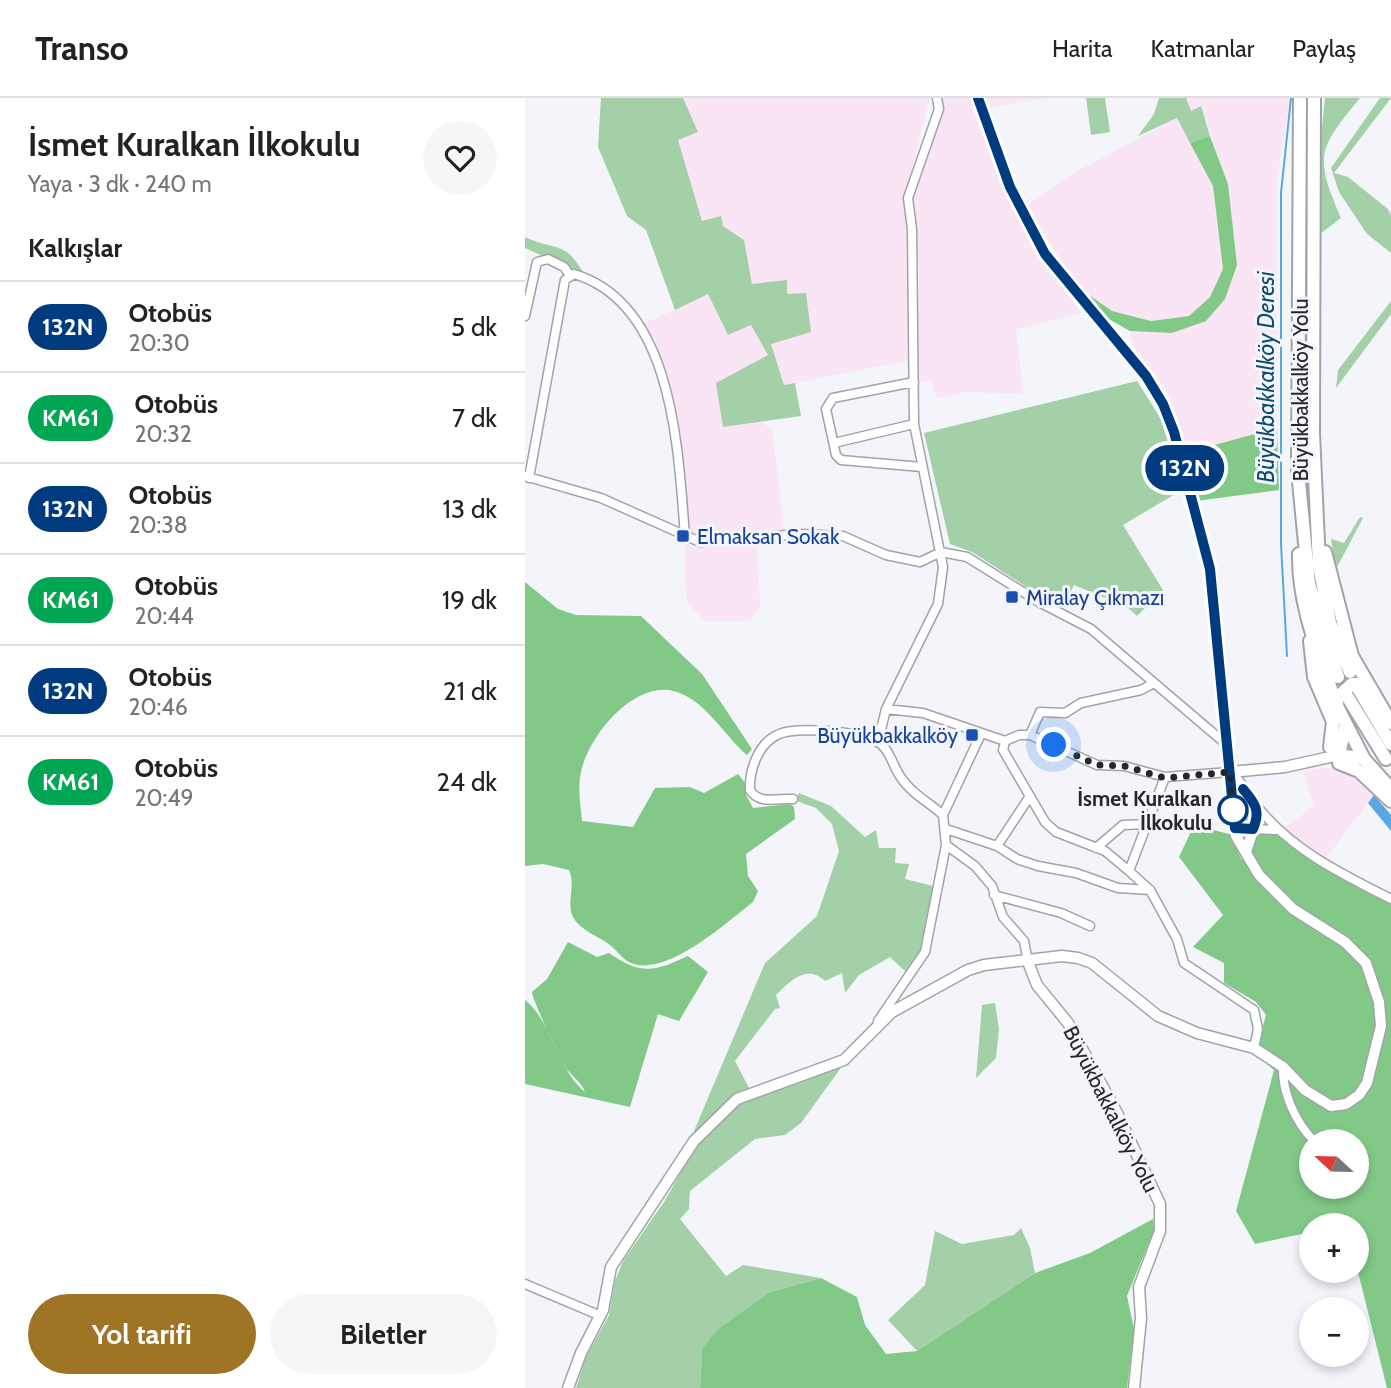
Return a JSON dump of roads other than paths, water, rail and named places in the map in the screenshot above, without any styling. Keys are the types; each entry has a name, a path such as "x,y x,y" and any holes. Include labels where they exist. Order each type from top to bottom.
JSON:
{"highway":[{"name":"Büyükbakkalköy Yolu","path":"1300,98 1298,472 1301,522 1309,584 1338,677"},
{"name":"Büyükbakkalköy Yolu","path":"1314,98 1313,433 1319,565 1334,633 1350,672"},
{"path":"1319,520 1337,604 1352,656 1391,723"},
{"path":"1301,522 1299,575 1314,677 1332,722 1336,755 1359,771 1391,801"},
{"path":"1309,630 1345,727 1364,759 1386,778 1391,789"},
{"path":"1337,706 1337,698 1352,684 1360,684 1372,694"},
{"path":"1359,690 1391,744"},
{"path":"1347,696 1386,759"},
{"path":"1336,755 1345,727"},
{"path":"1336,755 1364,759"}],"main road":[{"path":"568,1388 581,1353 601,1316 611,1268 694,1140 737,1099 844,1060 892,1012 968,970 984,965 1062,956 1078,958 1092,963 1158,1017 1197,1033 1254,1048 1283,1067 1305,1090 1331,1106 1346,1104 1359,1094 1367,1083 1381,1026 1379,1002 1366,963 1345,942 1293,909 1259,875 1235,828 1210,569 1169,418 1146,376 1045,254 1010,187 978,98"},
{"path":"1372,694 1391,707"},
{"path":"1230,772 1285,767 1336,755"},
{"path":"1230,772 1256,805 1258,814 1246,852"},
{"path":"1235,828 1253,829"},
{"name":"Büyükbakkalköy Yolu","path":"1028,962 1037,985 1068,1023 1117,1113 1160,1204 1160,1231 1139,1287 1142,1318 1134,1388"}],"street":[{"path":"878,742 886,709 937,604 943,567 914,424 912,229 908,198 939,109 937,98"},
{"path":"525,316 537,262 548,259 564,267 569,274 590,279 609,291 631,313 651,347 674,428 685,536"},
{"path":"569,274 565,280 527,477 601,498 700,542 799,534 843,536 886,555 920,562 941,552 967,557 1039,602 1091,629 1226,744"},
{"path":"914,382 833,398 827,409 836,455 843,461 922,467"},
{"path":"834,443 914,424"},
{"path":"1030,735 1040,712 1065,713 1081,703 1141,690 1154,683"},
{"path":"886,709 923,713 1005,741 1019,735 1030,735 1097,765 1124,766 1165,778 1230,772"},
{"path":"793,799 763,800 755,797 750,790 754,763 766,743 780,733 827,730 878,742 887,750 911,792 943,815"},
{"path":"871,1032 925,952 946,845 943,815 981,734"},
{"path":"1005,741 1003,751 1045,822 1056,832 1096,848 1129,871 1150,890 1177,939 1184,963 1254,1010 1258,1029 1254,1048"},
{"path":"1129,871 1165,778"},
{"path":"997,846 1030,796"},
{"path":"1256,805 1275,830 1333,870 1391,900"},
{"path":"1096,848 1123,825 1146,824"},
{"path":"946,829 997,846 1017,859 1038,866 1076,873 1118,888 1150,890"},
{"path":"1253,829 1275,830"},
{"path":"946,845 975,866 992,886 1003,917 1024,941 1028,962"},
{"path":"994,895 1061,913 1090,926"},
{"path":"1283,1067 1284,1086 1291,1105 1306,1129"},
{"path":"525,1284 601,1316"}],"water":[{"path":"1374,795 1391,815 1391,831 1368,803"}],"waterway":[{"name":"Büyükbakkalköy Deresi","path":"1287,656 1281,544 1281,193 1291,98"}],"place":[{"name":"Elmaksan Sokak","path":"683,536"},
{"name":"Miralay Çıkmazı","path":"1012,597"},
{"name":"Büyükbakkalköy","path":"972,735"},
{"name":"İsmet Kuralkan İlkokulu","path":"1233,810"}]}
